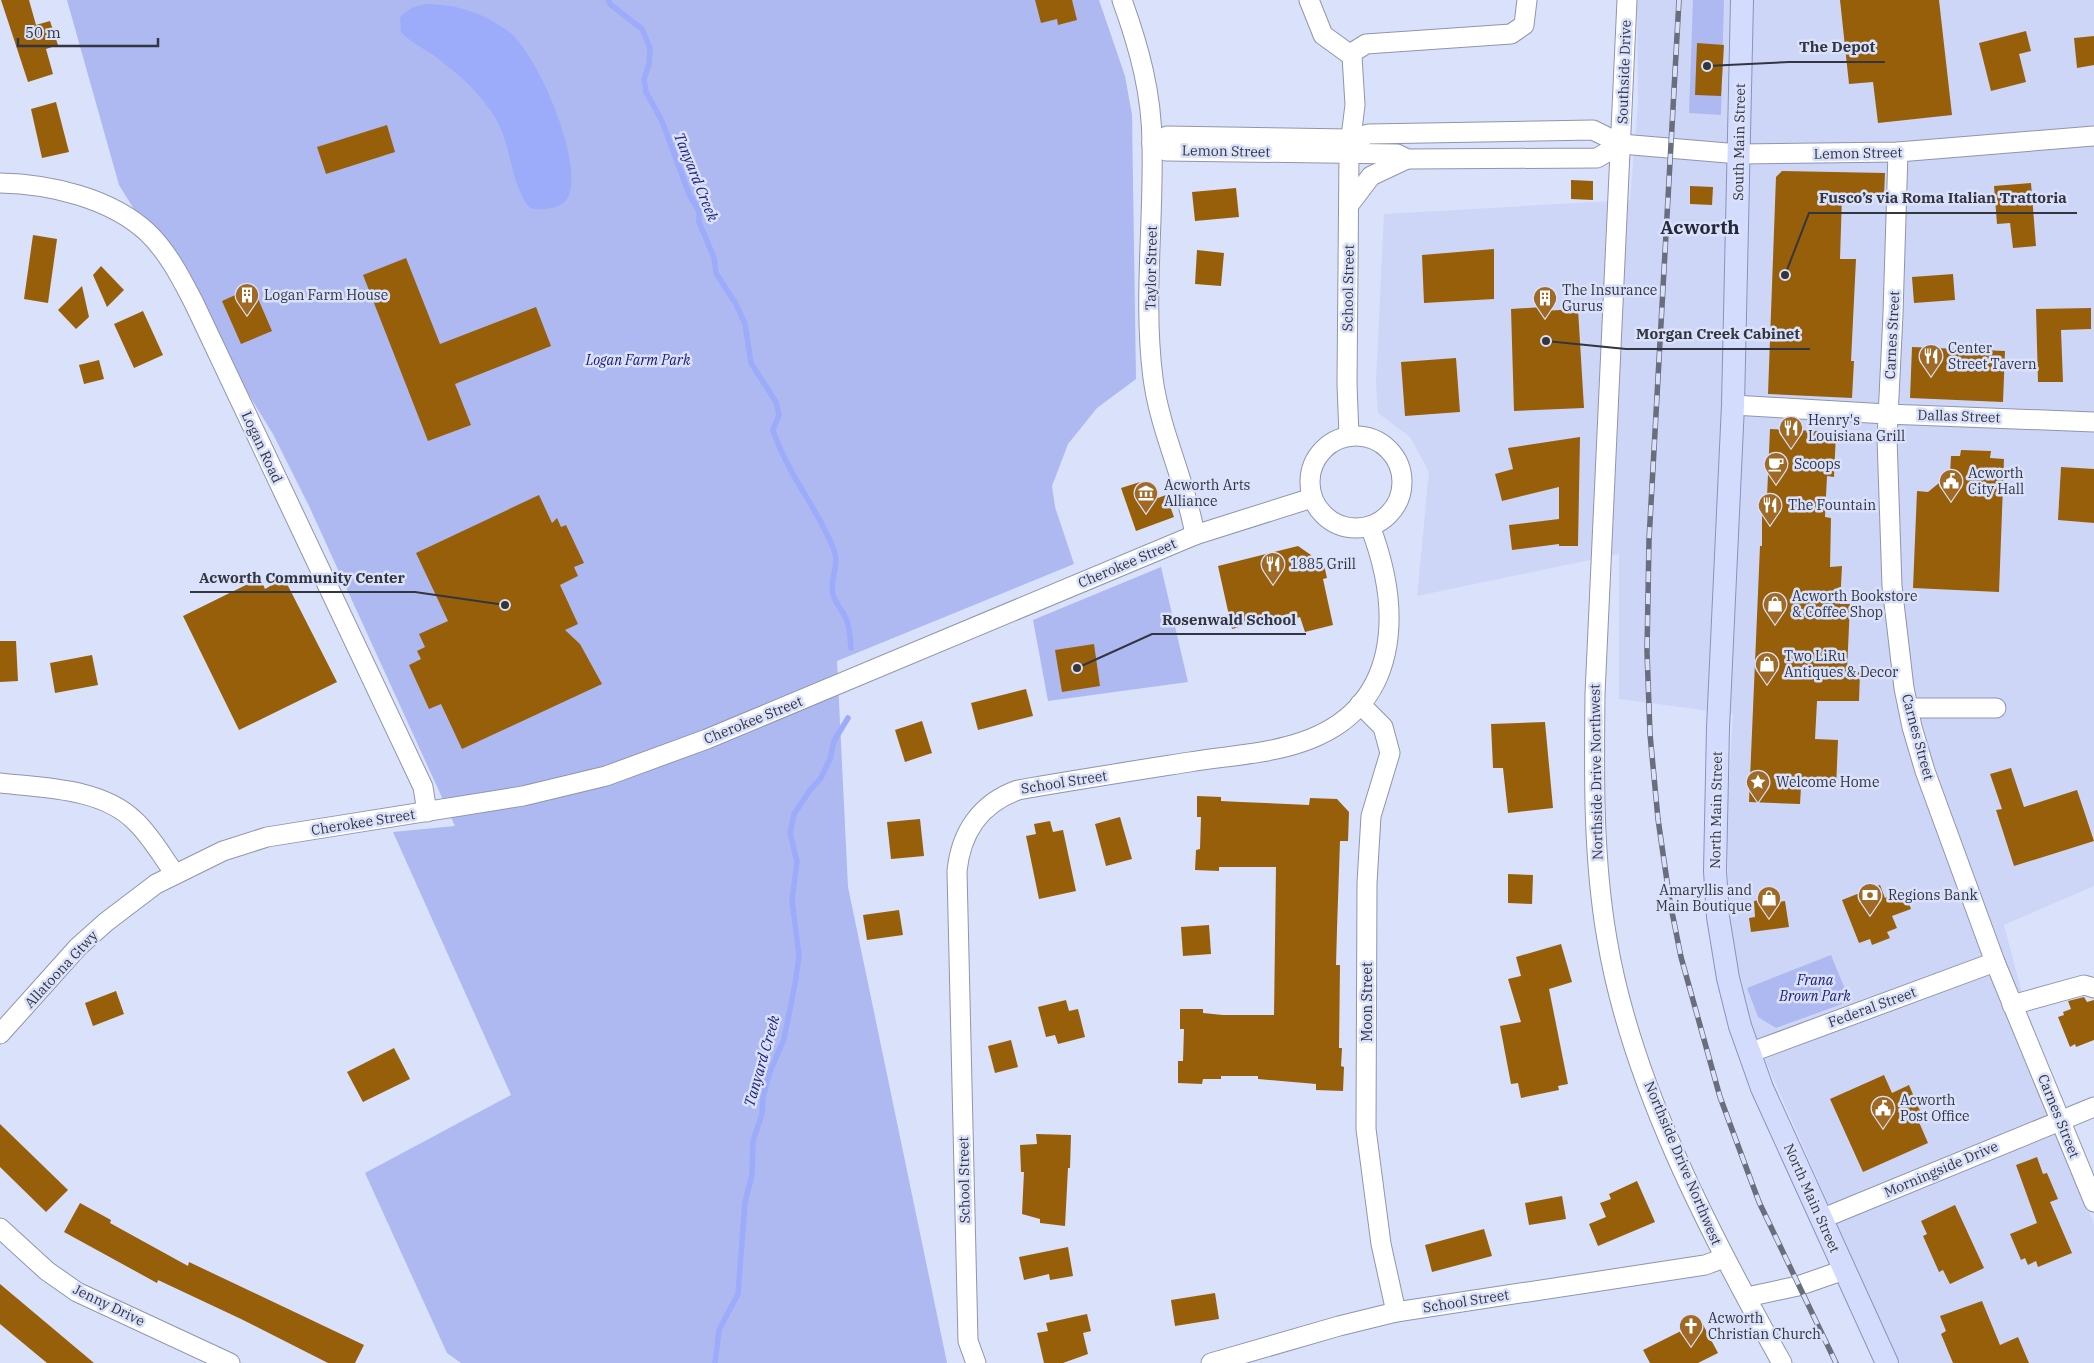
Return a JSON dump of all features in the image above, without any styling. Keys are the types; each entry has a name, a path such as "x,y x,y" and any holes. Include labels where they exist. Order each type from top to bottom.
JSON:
{"main road":[{"name":"South Main Street","path":"1733,405 1742,0"},
{"name":"North Main Street","path":"1733,405 1718,711 1715,870 1718,917 1725,962 1737,1014 1762,1088 1887,1363"}],"street":[{"name":"Taylor Street","path":"1122,0 1136,38 1147,84 1152,143 1150,334 1153,378 1164,428 1192,517 1195,535"},
{"path":"1310,0 1323,35 1350,54 1366,44 1511,34 1524,25 1527,0"},
{"name":"Southside Drive","path":"1621,144 1627,0"},
{"name":"School Street","path":"1349,436 1346,384 1349,146 1355,105 1354,76 1350,54"},
{"name":"Lemon Street","path":"1349,146 1369,134 1593,130 1621,144 1739,154 1898,152 2094,136"},
{"name":"Lemon Street","path":"1152,143 1167,136 1349,146 1397,154 1407,158 1596,158 1621,144"},
{"name":"Northside Drive Northwest","path":"1621,144 1595,677 1594,800 1597,867 1607,941 1630,1033 1665,1127 1724,1258 1782,1363"},
{"name":"Carnes Street","path":"1898,152 1893,314 1887,414 1892,586 1908,708 1925,771 1995,962 2094,1202"},
{"path":"1349,205 1371,176 1407,158"},
{"name":"Logan Road","path":"0,183 20,183 68,193 109,206 147,232 173,263 194,303 423,787 427,812"},
{"name":"Dallas Street","path":"1733,405 1887,414 2094,422"},
{"path":"1349,436 1364,437 1377,442 1389,450 1397,462 1401,477 1400,493 1394,507 1384,519 1370,526 1356,528 1336,523 1319,510 1312,498 1311,471 1316,458 1330,444 1349,436"},
{"name":"Cherokee Street","path":"174,874 223,851 267,836 427,812 552,790 599,778 650,761 810,697 1195,535 1312,498"},
{"name":"School Street","path":"976,1363 968,1341 957,880 958,857 967,832 987,806 1018,790 1278,748 1323,733 1342,722 1360,704 1376,680 1385,659 1390,636 1390,614 1382,563 1370,526"},
{"name":"Moon Street","path":"1360,704 1383,726 1390,753 1371,816 1367,882 1366,1129 1381,1244 1396,1312"},
{"path":"1908,708 1996,708"},
{"path":"0,784 75,793 109,803 134,820 174,874"},
{"name":"Allatoona Gtwy","path":"0,1034 78,947 134,900 174,874"},
{"name":"Federal Street","path":"1749,1053 1995,962"},
{"path":"2012,1005 2084,985 2094,988"},
{"name":"Morningside Drive","path":"1821,1219 2060,1119 2094,1107"},
{"name":"Jenny Drive","path":"0,1228 47,1271 77,1292 230,1363"},
{"name":"School Street","path":"1211,1363 1339,1326 1396,1312 1704,1265 1724,1258"},
{"path":"1747,1297 1798,1286 1844,1270"}],"shaded area":[{"path":"1637,0 2094,0 2094,886 2004,925 2062,1144 2094,1224 2094,1363 1898,1363 1753,1032 1729,925 1727,815 1733,714 1619,699 1619,554 1417,596 1429,472 1410,437 1378,413 1376,383 1384,214 1630,200 1638,102"},
{"path":"428,4 460,8 480,15 508,31 520,43 544,84 564,136 570,160 571,181 568,197 562,204 546,209 530,208 518,188 505,141 490,109 459,76 401,32 400,18 412,8"}],"green space":[{"name":"Logan Farm Park","path":"67,0 1099,0 1125,76 1132,115 1136,379 1097,408 1068,444 1052,486 1055,507 1074,564 837,661 848,887 947,1363 461,1363 447,1353 365,1173 511,1095 393,832 455,826 309,506 273,434 119,185"},
{"path":"1693,0 1724,0 1721,115 1689,113"},
{"path":"1161,567 1188,682 1048,701 1033,620"},
{"name":"Frana Brown Park","path":"1831,955 1850,1001 1776,1028 1758,1017 1747,988"}],"building":[{"path":"1,0 29,0 36,25 50,21 58,45 46,49 53,74 28,82"},
{"path":"1035,0 1072,0 1077,20 1058,25 1057,19 1041,23"},
{"path":"1840,0 1939,0 1952,115 1878,123 1873,82 1849,84"},
{"path":"2026,31 2031,51 2019,54 2026,82 1991,91 1979,43"},
{"path":"2094,36 2094,65 2077,68 2074,38"},
{"path":"1697,43 1724,45 1721,96 1695,95"},
{"path":"56,102 69,152 42,158 31,109"},
{"path":"387,125 395,152 326,174 317,147"},
{"path":"1782,171 1885,173 1884,197 1842,196 1840,259 1856,259 1851,361 1854,361 1852,398 1768,394 1776,177"},
{"path":"1571,180 1593,181 1593,200 1571,199"},
{"path":"2031,183 2036,246 2013,248 2010,223 1997,224 1994,186"},
{"path":"1690,186 1713,187 1712,205 1690,204"},
{"path":"1236,188 1239,217 1195,221 1192,192"},
{"path":"33,235 57,239 48,303 24,299"},
{"path":"1494,249 1494,299 1424,303 1422,255"},
{"path":"1197,250 1224,253 1221,286 1195,284"},
{"path":"406,258 440,344 536,307 551,346 455,384 471,425 428,441 363,275"},
{"path":"101,266 124,290 107,307 93,275"},
{"path":"1953,274 1955,300 1914,303 1912,277"},
{"path":"82,286 89,317 76,329 58,310"},
{"name":"Logan Farm House","path":"253,287 272,331 241,344 222,301"},
{"path":"1543,307 1542,311 1578,309 1584,408 1514,411 1511,309"},
{"path":"2091,308 2091,329 2061,330 2063,382 2038,382 2036,309"},
{"path":"143,311 163,355 134,368 114,324"},
{"path":"1912,347 2005,351 2003,402 1910,398"},
{"path":"1456,358 1460,412 1405,416 1401,362"},
{"path":"99,360 104,379 84,384 79,365"},
{"path":"1770,429 1836,432 1834,477 1827,476 1825,517 1831,518 1830,567 1842,566 1840,604 1850,604 1847,671 1860,672 1859,701 1817,701 1815,739 1838,740 1836,789 1801,787 1800,804 1749,802 1760,546 1762,546 1762,497 1767,497"},
{"path":"1580,437 1578,546 1559,546 1559,544 1512,550 1509,525 1559,519 1559,487 1502,501 1495,474 1513,469 1508,448"},
{"path":"1961,450 1991,451 1990,458 2004,459 1999,592 1913,588 1917,491 1928,492 1950,474 1951,456 1960,456"},
{"path":"2061,467 2094,469 2094,523 2058,520"},
{"path":"1140,482 1147,502 1166,495 1174,517 1136,531 1121,488"},
{"path":"539,495 552,523 557,518 561,527 566,525 584,563 574,567 578,576 560,585 578,624 565,630 580,644 602,684 462,749 441,704 429,709 409,665 421,659 417,651 425,647 419,634 448,621 416,553"},
{"name":"1885 Grill","path":"1298,546 1311,555 1313,566 1324,565 1327,578 1323,579 1333,625 1305,632 1300,617 1293,619 1292,613 1232,629 1218,566"},
{"path":"260,578 265,589 284,578 337,682 239,730 183,616"},
{"path":"0,641 16,641 18,681 0,682"},
{"path":"1094,644 1100,686 1062,692 1055,650"},
{"path":"92,655 98,685 55,693 50,663"},
{"path":"1026,689 1033,716 978,730 971,703"},
{"path":"922,721 932,753 905,762 895,730"},
{"path":"1545,722 1553,808 1508,813 1503,768 1493,768 1491,724"},
{"path":"2011,768 2024,807 2077,790 2094,841 2014,866 1996,810 2002,809 1990,774"},
{"path":"1197,796 1221,797 1221,801 1309,805 1310,798 1337,799 1349,812 1348,841 1340,841 1336,965 1340,965 1339,1048 1342,1048 1341,1066 1344,1067 1343,1091 1316,1090 1316,1084 1258,1079 1258,1076 1221,1076 1221,1079 1203,1079 1202,1084 1178,1083 1178,1061 1183,1061 1184,1029 1180,1029 1180,1009 1203,1009 1203,1013 1223,1015 1274,1015 1276,867 1219,867 1219,871 1195,870 1196,850 1200,849 1201,817 1197,817"},
{"path":"1120,817 1132,859 1106,866 1095,824"},
{"path":"920,819 924,856 891,859 887,822"},
{"path":"1050,821 1053,832 1063,830 1076,891 1039,899 1026,836 1036,834 1034,824"},
{"path":"1508,874 1533,875 1532,904 1508,903"},
{"path":"1880,885 1885,898 1904,890 1911,909 1892,916 1897,928 1887,932 1890,938 1872,945 1870,939 1859,943 1842,900"},
{"path":"1769,899 1770,903 1785,901 1789,927 1751,932 1749,918 1755,917 1754,901"},
{"path":"899,910 903,935 867,940 863,915"},
{"path":"1209,925 1211,954 1183,956 1181,927"},
{"path":"1561,944 1572,982 1549,989 1568,1084 1558,1086 1559,1090 1521,1098 1518,1083 1511,1084 1500,1026 1521,1022 1508,979 1521,976 1516,957"},
{"path":"116,991 124,1014 93,1026 85,1003"},
{"path":"2084,997 2087,1002 2094,1000 2094,1040 2076,1047 2075,1044 2070,1047 2058,1017 2064,1015 2063,1012 2071,1009 2068,1001"},
{"path":"1066,1000 1069,1011 1078,1009 1085,1037 1058,1044 1055,1035 1046,1037 1038,1007"},
{"path":"1011,1040 1018,1067 995,1073 988,1046"},
{"path":"394,1048 410,1079 363,1102 347,1072"},
{"name":"Acworth Post Office","path":"1884,1075 1892,1093 1909,1085 1921,1113 1916,1115 1928,1143 1863,1172 1830,1099"},
{"path":"0,1124 68,1190 46,1212 0,1167"},
{"path":"1036,1134 1071,1135 1065,1226 1040,1223 1040,1219 1022,1214 1024,1172 1021,1172 1020,1145 1037,1144"},
{"path":"2037,1157 2043,1174 2047,1173 2058,1199 2050,1202 2072,1253 2038,1267 2036,1261 2028,1265 2025,1258 2021,1260 2010,1234 2037,1223 2016,1165"},
{"path":"1637,1181 1655,1222 1598,1246 1589,1224 1606,1217 1600,1203 1611,1199 1609,1194"},
{"path":"1562,1196 1566,1219 1529,1225 1525,1203"},
{"path":"80,1203 111,1220 110,1223 188,1266 189,1262 364,1345 355,1363 328,1363 158,1280 157,1283 64,1232"},
{"path":"1955,1205 1984,1268 1950,1284 1943,1270 1939,1272 1923,1236 1927,1234 1921,1221"},
{"path":"1484,1229 1492,1256 1432,1272 1425,1245"},
{"path":"1068,1247 1073,1276 1050,1280 1049,1274 1024,1280 1019,1257"},
{"path":"0,1284 94,1363 47,1363 0,1324"},
{"path":"1215,1293 1219,1319 1175,1326 1171,1300"},
{"path":"1982,1301 2000,1345 2018,1337 2029,1363 1953,1363 1941,1334 1946,1331 1940,1316"},
{"path":"1087,1314 1091,1331 1083,1333 1088,1354 1063,1363 1044,1363 1037,1333 1048,1331 1046,1323"},
{"path":"1701,1321 1718,1353 1698,1363 1650,1363 1643,1350"}],"waterway":[{"name":"Tanyard Creek","path":"608,0 611,5 642,29 650,48 649,64 644,79 646,92 662,121 689,194 699,211 699,222 714,258 716,273 736,304 745,324 751,363 776,402 779,415 773,430 779,446 820,520 834,550 836,562 832,583 833,595 846,618 851,648"},
{"name":"Tanyard Creek","path":"715,1363 719,1330 738,1294 745,1202 752,1175 753,1141 762,1114 763,1098 769,1074 784,1039 799,956 792,900 797,862 790,833 794,814 810,790 821,778 830,759 834,741 848,718"}],"railway":[{"path":"1679,0 1649,540 1647,652 1650,734 1658,819 1670,902 1681,957 1720,1097 1759,1202 1836,1363"}],"place":[{"name":"The Depot","path":"1707,66"},
{"name":"Fusco’s via Roma Italian Trattoria","path":"1785,275"},
{"name":"Logan Farm House","path":"247,316"},
{"name":"The Insurance Gurus","path":"1545,319"},
{"name":"Morgan Creek Cabinet","path":"1546,341"},
{"name":"Center Street Tavern","path":"1931,377"},
{"name":"Henry's Louisiana Grill","path":"1791,449"},
{"name":"Scoops","path":"1776,485"},
{"name":"Acworth City Hall","path":"1951,502"},
{"name":"Acworth Arts Alliance","path":"1146,514"},
{"name":"The Fountain","path":"1770,526"},
{"name":"1885 Grill","path":"1273,585"},
{"name":"Acworth Community Center","path":"505,605"},
{"name":"Acworth Bookstore & Coffee Shop","path":"1775,625"},
{"name":"Rosenwald School","path":"1077,668"},
{"name":"Two LiRu Antiques & Decor","path":"1767,685"},
{"name":"Welcome Home","path":"1758,803"},
{"name":"Regions Bank","path":"1870,916"},
{"name":"Amaryllis and Main Boutique","path":"1769,919"},
{"name":"Acworth Post Office","path":"1883,1129"},
{"name":"Acworth Christian Church","path":"1691,1347"}],"district":[{"name":"Acworth","path":"1700,227"}]}
